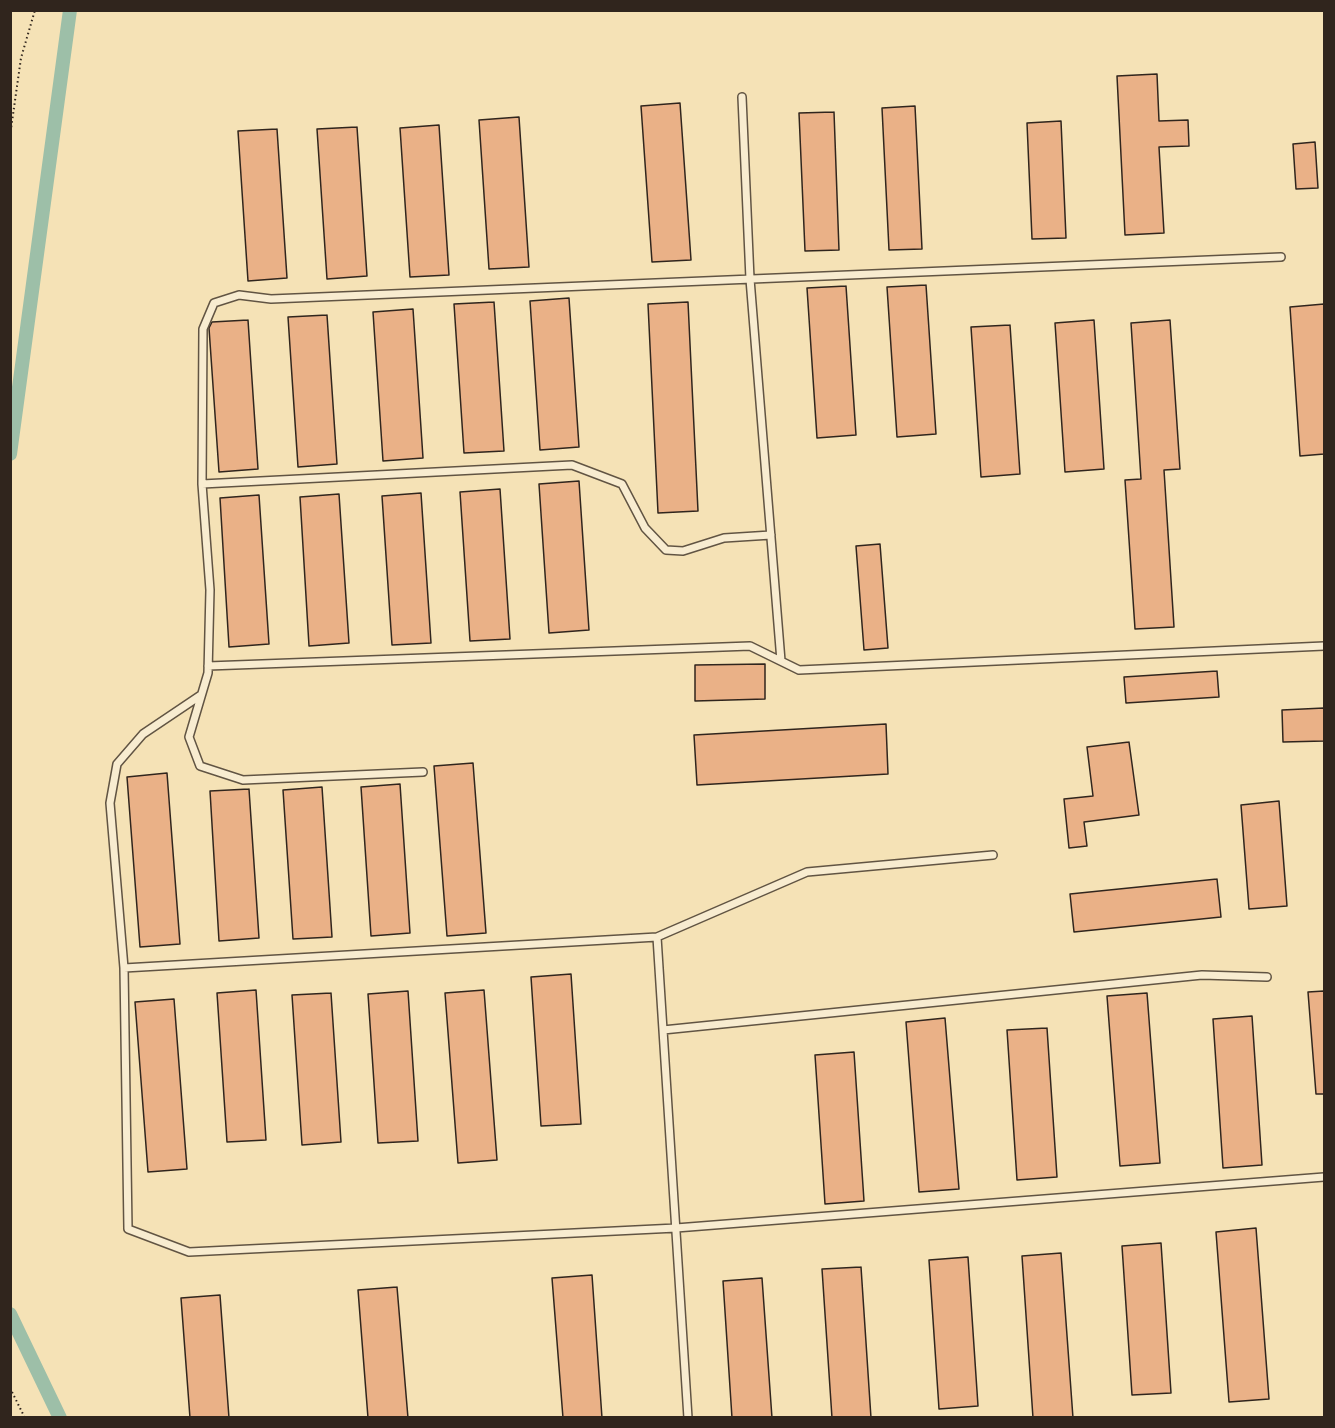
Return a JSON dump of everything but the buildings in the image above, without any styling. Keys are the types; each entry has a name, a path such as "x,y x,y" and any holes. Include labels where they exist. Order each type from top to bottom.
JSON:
{"lane":[{"path":"742,97 750,279 781,661"},
{"path":"423,772 243,780 200,766 189,737 208,666 210,590 202,484 203,329 214,303 239,295 271,299 1281,256"},
{"path":"202,484 572,465 622,484 645,528 666,550 683,551 724,538 771,535"},
{"path":"208,666 750,646 799,670 1324,646"},
{"path":"201,695 143,734 117,764 110,803 124,968 128,1229 189,1252 676,1228 1324,1177"},
{"path":"124,968 657,937 807,872 993,855"},
{"path":"657,937 688,1418"},
{"path":"663,1030 1202,975 1267,977"}],"path":[{"path":"10,136 21,58 34,10"},
{"path":"10,1388 25,1418"}],"waterway":[{"path":"10,454 70,10"},
{"path":"10,1314 60,1418"}]}
